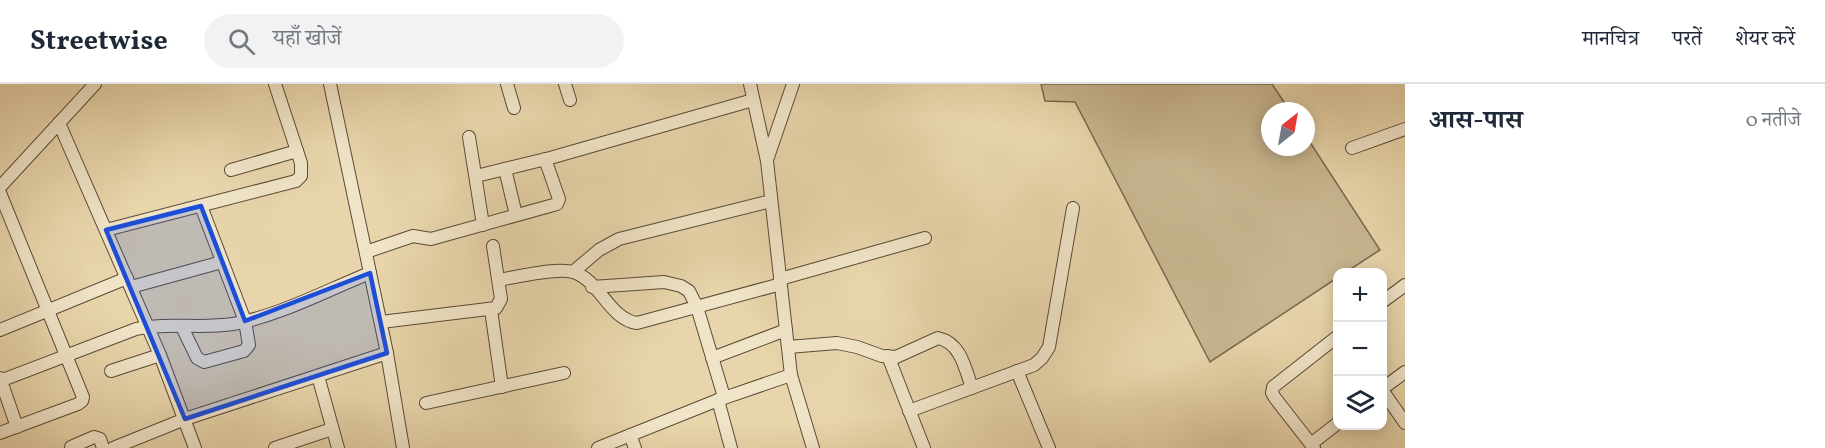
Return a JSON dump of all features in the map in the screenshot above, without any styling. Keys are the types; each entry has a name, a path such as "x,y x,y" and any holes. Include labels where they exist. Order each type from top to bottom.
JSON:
{"street":[{"path":"0,187 95,84"},
{"path":"106,230 296,181 302,171 275,84"},
{"path":"330,84 381,322 403,448"},
{"path":"507,84 514,108"},
{"path":"565,84 570,100"},
{"path":"750,84 767,161 791,375 813,448"},
{"path":"767,161 793,84"},
{"path":"476,176 546,159 753,100"},
{"path":"59,123 160,354 195,448"},
{"path":"1352,148 1404,132"},
{"path":"469,137 483,225"},
{"path":"231,170 297,151"},
{"path":"366,252 413,236 431,239 559,201 546,159"},
{"path":"505,169 516,215"},
{"path":"0,193 82,392 82,401 0,433"},
{"path":"573,272 599,250 619,240 771,201"},
{"path":"182,327 197,358 204,362 244,351 249,345 245,321 201,206"},
{"path":"909,411 1034,365 1042,358 1049,347 1073,208"},
{"path":"499,280 562,271 573,272 584,277 624,319 637,323 925,238"},
{"path":"381,322 496,308 501,299 493,246"},
{"path":"0,330 129,282 222,262"},
{"path":"17,426 0,380 66,354 148,326 200,327 264,316 370,273"},
{"path":"592,287 664,282 681,286 689,291 697,307 712,358 731,448"},
{"path":"1387,299 1405,285"},
{"path":"490,310 502,387"},
{"path":"712,358 786,330"},
{"path":"788,347 837,343 896,357 938,338 945,339 953,344 959,353 972,388"},
{"path":"1333,340 1273,387 1272,393 1312,446 1333,427"},
{"path":"113,448 141,443 185,419 387,353"},
{"path":"111,371 160,354"},
{"path":"888,356 924,448"},
{"path":"1017,371 1044,446"},
{"path":"1387,387 1405,372"},
{"path":"426,403 564,373"},
{"path":"598,448 721,398 791,375"},
{"path":"318,376 338,448"},
{"path":"1387,396 1405,423"},
{"path":"282,447 333,429"},
{"path":"630,435 635,448"},
{"path":"71,447 94,437 99,439 103,448"}],"highlighted area":[{"path":"201,206 245,321 370,273 387,353 185,419 106,230"}],"shaded area":[{"path":"1041,84 1272,84 1284,102 1261,102 1261,156 1315,156 1315,150 1380,250 1352,268 1333,268 1333,281 1210,362 1075,102 1045,101"}]}
